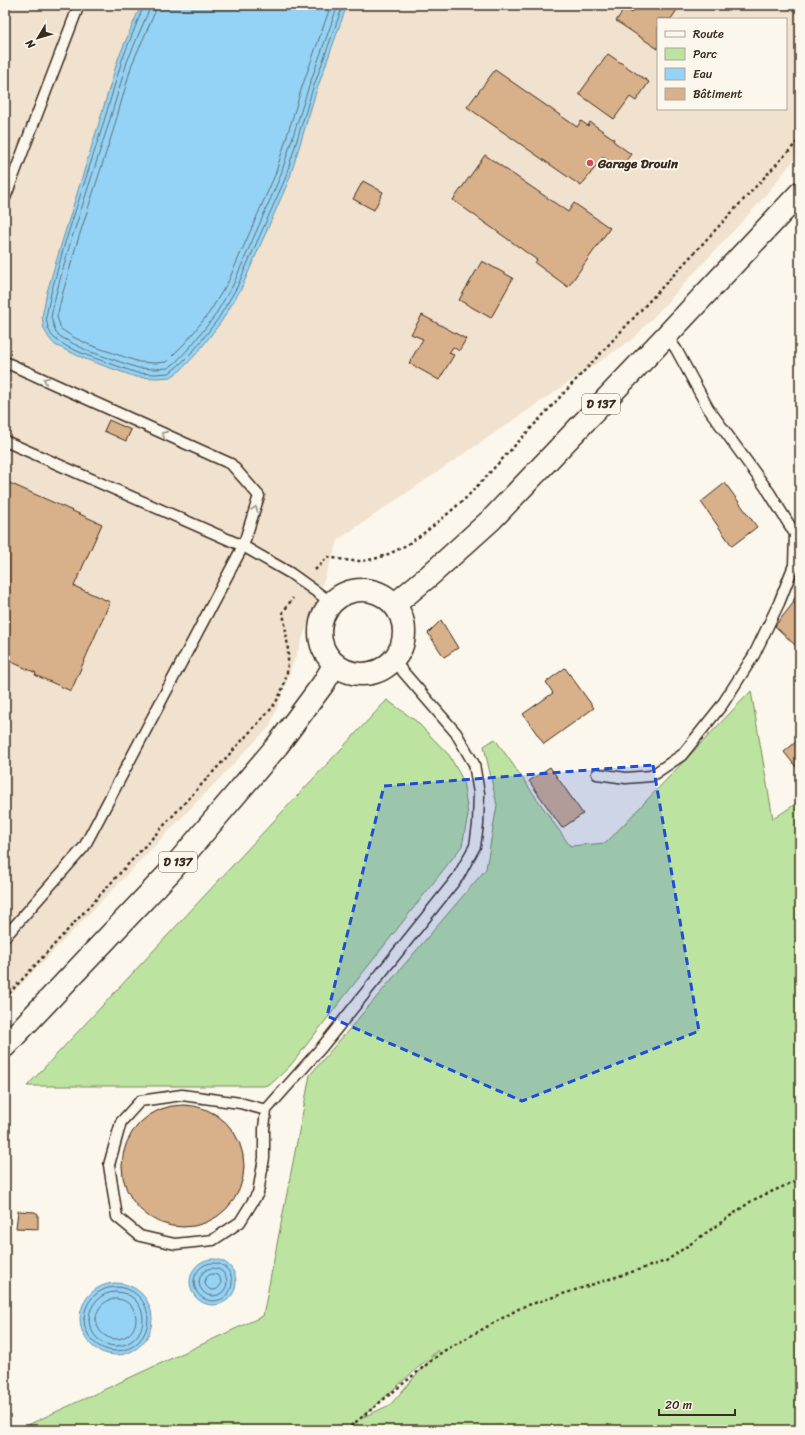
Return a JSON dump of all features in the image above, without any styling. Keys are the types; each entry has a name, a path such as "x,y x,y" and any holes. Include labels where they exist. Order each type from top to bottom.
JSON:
{"main road":[{"name":"D 137","path":"394,605 492,519 800,193"},
{"path":"356,591 370,591 383,596 394,605 400,615 403,626 403,638 400,650 393,660 384,668 371,673 358,674 346,671 335,664 326,654 321,641 320,627 324,614 332,603 343,594 356,591"},
{"name":"D 137","path":"5,1046 170,873 277,746 323,684 335,664"}],"lane":[{"path":"5,198 79,5"},
{"path":"597,774 626,778 651,776 682,755 722,705 754,655 780,603 794,565 797,532 708,408 676,349 666,336"},
{"path":"5,362 232,464 259,496 243,546 84,848 5,936"},
{"path":"5,441 243,546 290,573 332,603"},
{"path":"266,1110 240,1103 182,1095 140,1101 121,1122 109,1165 117,1217 140,1236 175,1244 213,1240 240,1222 258,1193 264,1158 264,1129 266,1110 322,1047 458,877 475,846 478,825 479,793 474,764 456,733 393,660"}],"path":[{"path":"5,998 272,708 282,692 288,671 288,655 283,612 303,583 319,565 328,557 348,561 367,560 386,555 405,546 436,524 467,496 800,139"},
{"path":"346,1430 442,1352 522,1306 666,1261 753,1200 800,1179"}],"highlighted area":[{"path":"653,765 699,1031 522,1101 327,1016 384,786"}],"shaded area":[{"path":"5,5 800,5 800,152 761,201 634,338 339,539 270,726 5,1001"}],"green space":[{"path":"751,691 773,819 800,801 800,1430 17,1430 263,1316 310,1075 486,869 497,805 484,746 495,739 570,846 606,843","holes":["438,1350 390,1405 361,1418"]},
{"path":"387,700 416,721 449,755 463,780 468,815 462,846 290,1066 272,1083 264,1086 27,1086 297,796"}],"water":[{"path":"141,5 347,5 316,92 289,180 241,289 221,322 198,352 181,370 171,377 156,378 136,377 85,359 55,345 44,329 42,317 47,292 118,59"},
{"path":"213,1259 226,1263 232,1269 236,1282 232,1295 226,1301 213,1305 200,1301 194,1295 190,1282 194,1269 200,1263"},
{"path":"116,1283 136,1289 146,1299 152,1319 146,1339 136,1349 116,1355 96,1349 86,1339 80,1319 86,1299 96,1289"}],"building":[{"path":"637,5 680,5 672,18 657,18 657,48 616,21 625,8 632,13"},
{"path":"608,54 649,82 636,101 630,97 614,119 579,94"},
{"path":"495,70 577,127 581,121 588,126 590,122 614,139 613,141 631,154 623,165 616,167 603,157 581,186 467,107"},
{"path":"485,155 568,212 574,203 610,228 568,287 535,263 537,260 453,200"},
{"path":"363,181 383,192 374,210 353,199"},
{"path":"482,261 513,278 491,318 459,300"},
{"path":"422,315 466,339 459,351 453,347 449,353 454,355 439,380 409,363 423,339 411,334"},
{"path":"109,420 131,430 126,441 104,431"},
{"path":"5,481 102,524 74,586 110,602 71,691 35,675 36,673 5,659"},
{"path":"725,483 757,527 732,546 701,502"},
{"path":"800,590 800,610 793,601"},
{"path":"794,602 800,610 800,643 797,647 775,626"},
{"path":"441,620 458,648 444,657 428,633"},
{"path":"565,668 594,708 544,744 523,714 553,693 546,682"},
{"path":"797,741 800,744 800,772 784,752"},
{"path":"550,767 583,814 562,828 529,781"},
{"path":"183,1105 195,1106 206,1110 217,1115 226,1123 234,1132 239,1143 243,1154 243,1178 239,1189 234,1200 226,1209 217,1217 206,1222 195,1226 183,1227 171,1226 160,1222 149,1217 140,1209 132,1200 127,1189 123,1178 122,1166 123,1154 127,1143 132,1132 140,1123 149,1115 160,1110 171,1106"},
{"path":"18,1211 35,1212 38,1214 38,1229 16,1228"}],"place":[{"name":"Garage Drouin","path":"590,163"}]}
